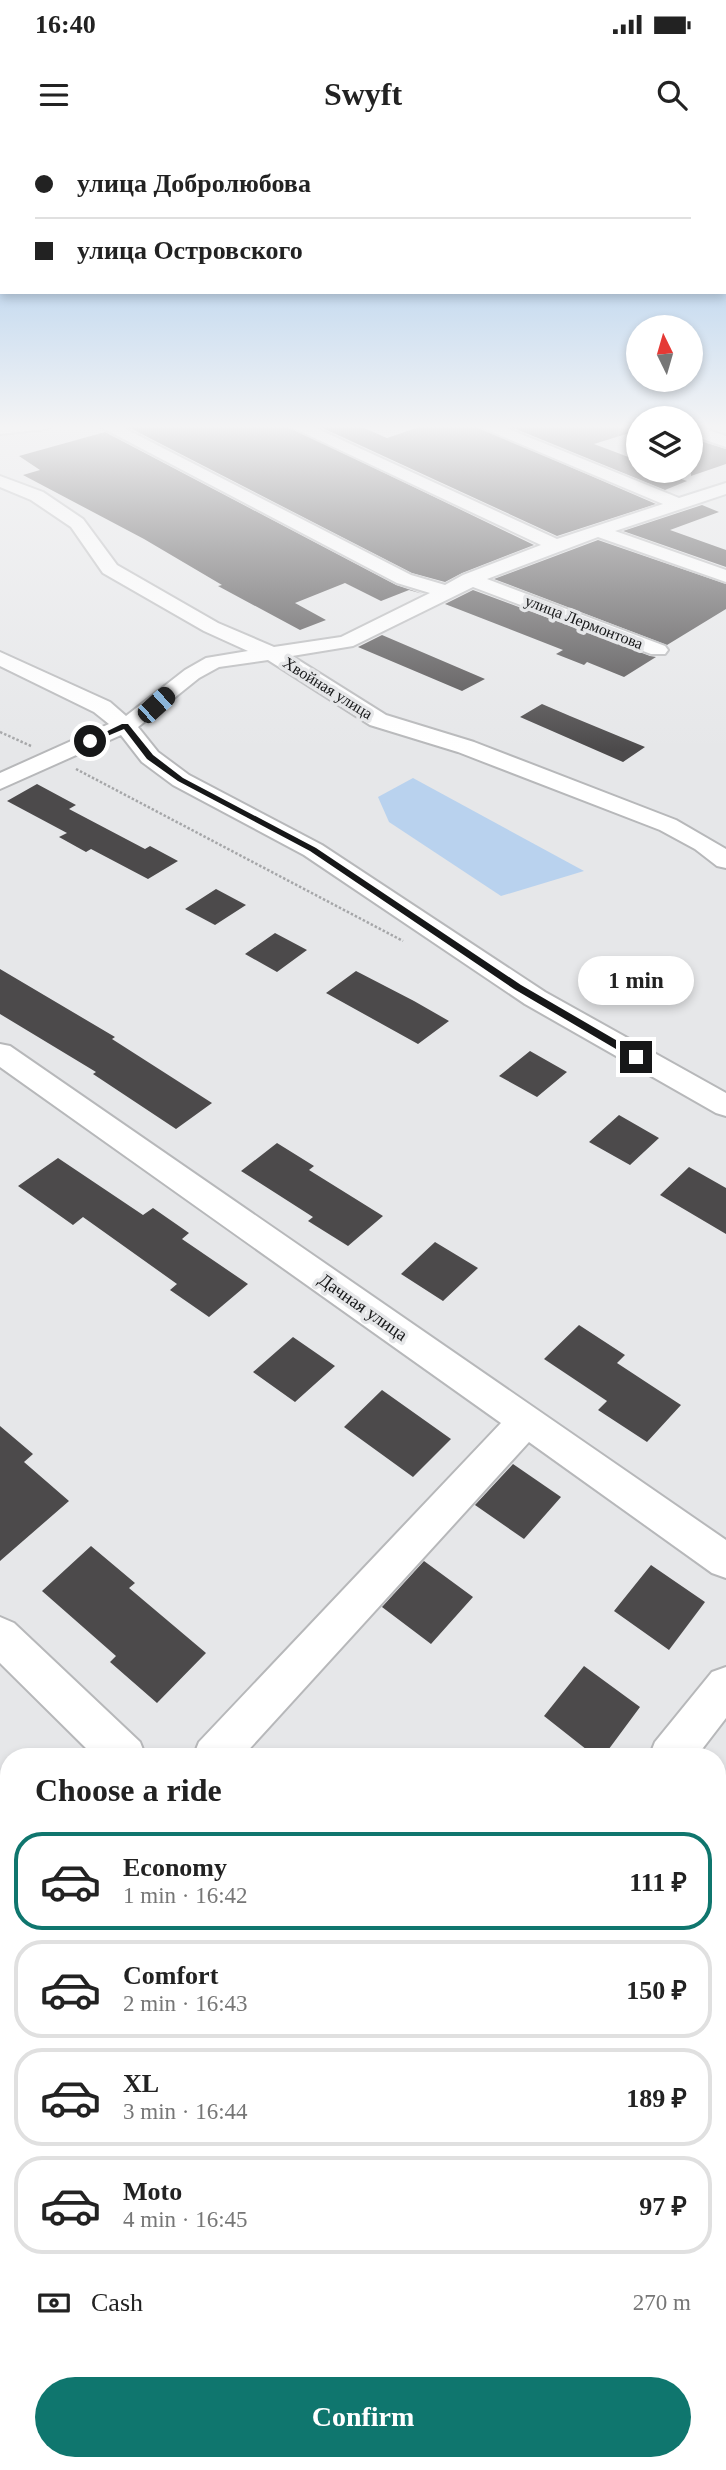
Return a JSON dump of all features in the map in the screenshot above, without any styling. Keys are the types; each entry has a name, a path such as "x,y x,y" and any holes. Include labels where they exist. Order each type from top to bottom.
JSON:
{"street":[{"name":"Хвойная улица","path":"84,533 110,569 211,627 271,653 344,696 378,720 466,747 668,825 704,844 726,860"},
{"path":"314,533 390,572 444,592"},
{"path":"529,533 556,545"},
{"path":"0,782 125,726 147,713 202,667 227,658 346,642 470,579 592,533"},
{"path":"602,533 726,576"},
{"name":"улица Лермонтова","path":"470,579 658,650"},
{"path":"0,658 87,699 125,726 150,757 181,780 313,850 556,1011 726,1106"},
{"name":"Дачная улица","path":"0,1053 726,1561"},
{"path":"222,1748 526,1421"},
{"path":"0,1636 116,1748"},
{"path":"677,1748 726,1686"}],"path":[{"path":"0,732 54,757 412,944"}],"water":[{"path":"413,778 584,871 501,896 389,822 378,797"}],"building":[{"path":"132,533 297,533 396,585 423,594 409,590 381,601 345,583 295,603 326,620 300,630 218,586 222,585"},
{"path":"334,533 509,533 534,545 445,582 412,573"},
{"path":"628,533 678,533 726,550 726,567"},
{"path":"598,540 726,584 726,609 667,645 494,579"},
{"path":"473,590 656,657 624,677 587,662 584,665 556,654 563,650 445,604"},
{"path":"382,635 485,679 462,691 358,647"},
{"path":"542,704 645,747 623,762 520,717"},
{"path":"37,784 76,805 69,809 145,849 150,846 178,861 148,879 91,849 86,852 59,837 67,833 7,801"},
{"path":"216,889 246,905 215,925 185,909"},
{"path":"275,933 307,950 277,972 245,954"},
{"path":"0,969 115,1037 112,1039 212,1103 176,1129 93,1074 96,1072 0,1014"},
{"path":"356,971 449,1021 418,1044 326,993"},
{"path":"530,1051 567,1072 537,1097 499,1076"},
{"path":"619,1115 659,1138 630,1165 589,1142"},
{"path":"277,1143 314,1166 309,1170 383,1216 348,1246 308,1221 313,1217 241,1171"},
{"path":"58,1158 143,1215 153,1208 189,1233 182,1239 248,1284 209,1317 170,1290 177,1284 83,1217 73,1225 18,1186"},
{"path":"689,1167 726,1188 726,1234 660,1195"},
{"path":"435,1242 478,1268 443,1301 401,1274"},
{"path":"579,1325 625,1355 617,1363 681,1405 647,1442 598,1410 607,1401 544,1359"},
{"path":"293,1337 335,1366 295,1402 253,1372"},
{"path":"382,1390 451,1439 413,1477 344,1427"},
{"path":"0,1426 33,1454 24,1462 69,1501 0,1561"},
{"path":"513,1464 561,1497 524,1539 475,1505"},
{"path":"91,1546 135,1583 129,1588 206,1653 157,1703 110,1662 116,1656 42,1591"},
{"path":"424,1561 473,1597 431,1644 382,1607"},
{"path":"651,1565 705,1602 669,1650 614,1611"},
{"path":"584,1666 640,1707 610,1748 585,1748 544,1716"}],"route":[{"path":"90,741 125,726 150,757 181,780 313,850 517,987 636,1057"}]}
